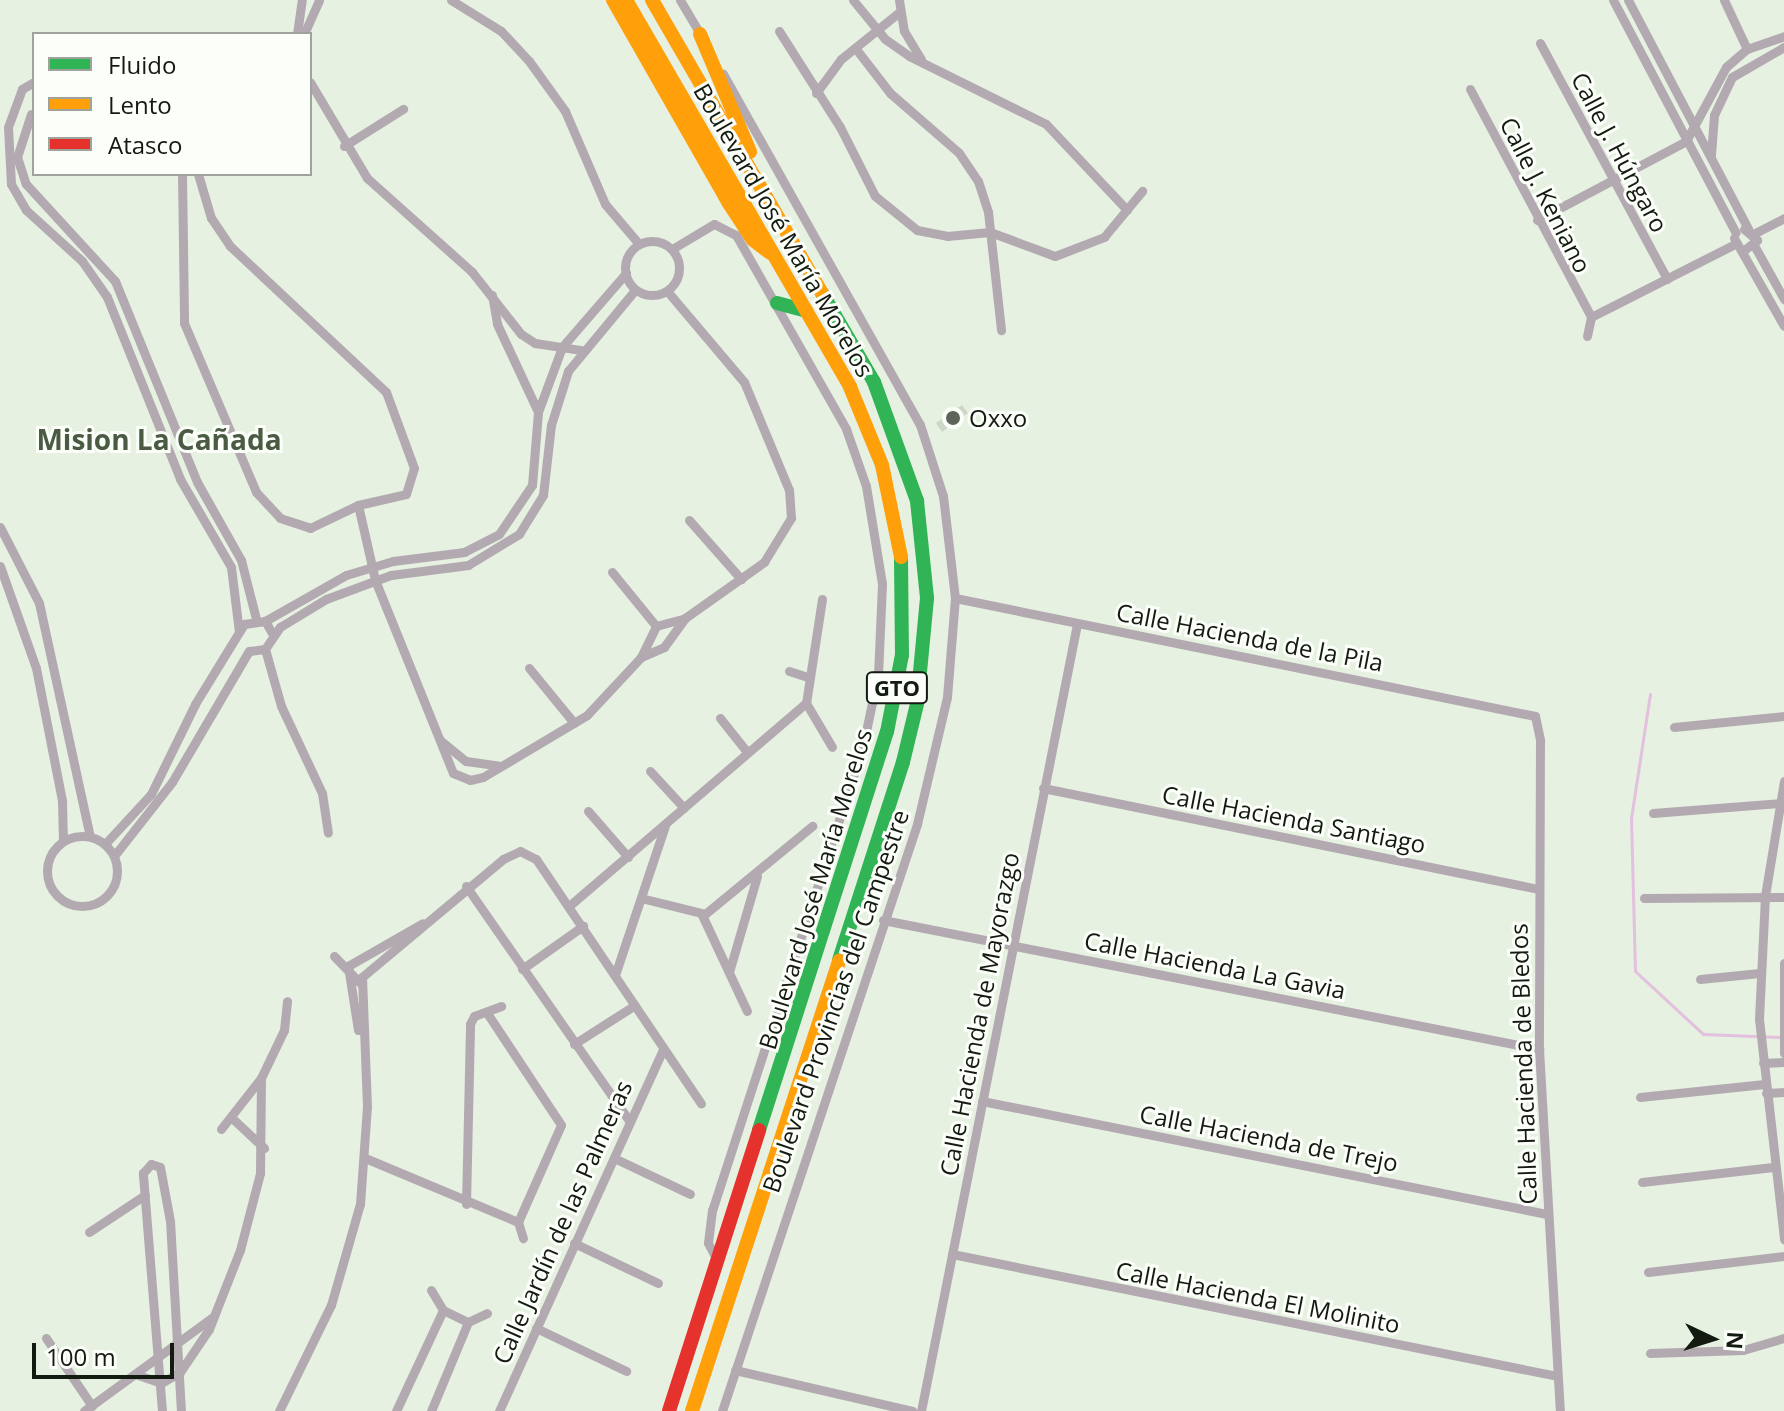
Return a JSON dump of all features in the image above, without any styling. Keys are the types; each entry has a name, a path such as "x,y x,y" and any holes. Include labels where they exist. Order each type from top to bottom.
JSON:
{"main road":[{"path":"613,0 728,202 753,240 774,256"},
{"name":"Boulevard José María Morelos","path":"626,0 860,409 892,499 903,568 902,655 863,814 669,1411"},
{"name":"Boulevard José María Morelos","path":"652,0 874,382 907,465 925,549 923,651 917,704 887,817 692,1411"},
{"path":"700,34 774,208"},
{"path":"777,303 806,311"}],"street":[{"path":"297,32 302,0"},
{"path":"305,32 319,0"},
{"path":"451,0 501,31 529,61 571,121 605,204 639,244"},
{"name":"Boulevard Provincias del Campestre","path":"680,0 920,425 943,496 955,598 939,741 722,1411"},
{"path":"853,0 878,31 925,65 1046,124 1127,210"},
{"path":"899,0 898,13 925,65"},
{"path":"1613,0 1784,326"},
{"path":"1628,0 1752,231 1755,247 1784,299"},
{"path":"1724,0 1747,49"},
{"path":"816,93 856,49 898,13"},
{"path":"779,31 875,196 896,219 932,234 990,232 1055,256 1104,237 1142,191"},
{"path":"1537,220 1686,141 1718,78 1747,49 1784,36"},
{"name":"Calle J. Húngaro","path":"1540,43 1667,279"},
{"path":"1711,155 1714,115 1732,77 1784,47"},
{"path":"856,49 890,93 969,166 985,197 1001,330"},
{"path":"32,83 22,89 20,104 6,137 11,184 26,210 82,261 107,297 180,479 231,567 239,634 249,651"},
{"path":"312,86 344,146 399,213 465,265 527,339 581,350"},
{"name":"Calle J. Keniano","path":"1470,89 1591,317"},
{"path":"20,104 32,113"},
{"path":"344,146 403,109"},
{"path":"32,117 17,157 26,184 97,256 122,294 197,482 241,560 260,620 272,633"},
{"path":"182,176 187,212 179,299 184,323 256,492 280,518 304,528 358,505 400,498 413,487 414,468 396,407 367,368 230,246 211,218 199,176"},
{"path":"1587,336 1591,317 1738,243 1752,231 1784,218"},
{"path":"672,249 706,227 729,226 831,398 866,486 880,560 882,629 863,746 712,1210 708,1243 717,1260"},
{"path":"656,241 672,249 678,276 667,291 650,295 635,290 626,273 628,257 639,244 656,241"},
{"path":"1738,243 1755,247"},
{"path":"105,844 143,806 195,704 239,634 305,595 372,566 474,549 499,534 526,500 538,412 562,347 600,299 626,273"},
{"path":"328,833 322,793 281,706 265,649 272,633 318,603 375,580 468,565 493,554 519,534 538,505 558,396 581,350 635,290"},
{"path":"641,657 664,647 685,618 741,579 785,534 789,490 737,370 667,291"},
{"path":"492,295 497,324 538,412"},
{"path":"600,299 612,313"},
{"path":"526,500 538,505"},
{"path":"358,505 375,580 440,740 445,762 459,777 477,778 574,723 641,657 656,626 685,618"},
{"path":"689,520 741,579"},
{"path":"0,527 39,603 90,836"},
{"path":"0,566 19,606 36,668 62,801 63,841 46,872 56,895 77,906 110,892 114,856 188,752 249,651"},
{"path":"612,572 656,626"},
{"name":"Calle Hacienda de la Pila","path":"955,598 1507,705 1535,716"},
{"path":"822,599 806,703 832,747"},
{"name":"Calle Hacienda de Mayorazgo","path":"921,1411 1077,624"},
{"path":"249,651 265,649"},
{"path":"529,668 574,723"},
{"path":"789,671 810,678"},
{"path":"569,906 806,703"},
{"path":"195,704 209,714"},
{"name":"Calle Hacienda de Bledos","path":"1535,716 1540,740 1539,1049 1560,1411"},
{"path":"1674,727 1784,716"},
{"path":"720,718 747,752"},
{"path":"440,740 466,761 501,766"},
{"path":"177,744 188,752"},
{"path":"650,771 684,808"},
{"path":"1784,781 1765,896 1759,1019 1773,1167 1784,1240"},
{"name":"Calle Hacienda Santiago","path":"1043,788 1538,889"},
{"path":"1653,813 1779,803"},
{"path":"588,811 628,857"},
{"path":"615,975 666,823"},
{"path":"702,915 757,876 812,826"},
{"path":"63,841 90,836 105,844 114,856"},
{"path":"360,983 466,886 524,851 583,926 701,1104"},
{"path":"729,972 757,876"},
{"path":"466,886 630,1122"},
{"path":"1644,898 1784,897"},
{"path":"641,898 702,915 747,1011"},
{"name":"Calle Hacienda La Gavia","path":"883,920 1539,1049"},
{"path":"346,970 378,944 423,923"},
{"path":"522,969 583,926"},
{"path":"279,1411 316,1342 346,1264 365,1158 360,983 334,956"},
{"path":"1784,963 1784,1053"},
{"path":"346,970 362,1037"},
{"path":"1700,979 1760,973"},
{"path":"221,1129 261,1078 284,1030 287,1001"},
{"path":"574,1044 635,1005"},
{"path":"466,1204 469,1035 474,1016 501,1006"},
{"path":"487,1013 561,1125 518,1222 523,1238"},
{"name":"Calle Jardín de las Palmeras","path":"499,1411 663,1049"},
{"path":"1763,1063 1784,1062"},
{"path":"138,1375 161,1383 180,1372 200,1349 240,1250 264,1148 261,1078"},
{"path":"1640,1097 1765,1088 1784,1092"},
{"name":"Calle Hacienda de Trejo","path":"982,1101 1547,1214"},
{"path":"232,1118 264,1148"},
{"path":"365,1158 466,1204 518,1222"},
{"path":"614,1158 690,1194"},
{"path":"162,1411 158,1319 143,1170 156,1164 170,1221 181,1411"},
{"path":"1642,1182 1773,1167"},
{"path":"89,1232 145,1195"},
{"path":"574,1243 658,1283"},
{"name":"Calle Hacienda El Molinito","path":"952,1254 1557,1376"},
{"path":"1648,1272 1784,1256"},
{"path":"431,1290 443,1310 468,1322"},
{"path":"396,1411 443,1310"},
{"path":"431,1411 468,1322 487,1313"},
{"path":"46,1338 88,1408 177,1347 213,1317"},
{"path":"158,1319 177,1318"},
{"path":"536,1328 626,1371"},
{"path":"1650,1353 1743,1350 1784,1338"},
{"path":"735,1370 873,1408 912,1411"}],"building":[{"name":"Oxxo","path":"962,405 968,413 942,432 936,423"}],"waterway":[{"path":"1650,694 1631,818 1635,971 1703,1034 1780,1037"}],"traffic: fast":[{"path":"822,293 874,382 917,501 927,598 917,704 903,762 839,960"},
{"path":"777,303 806,311"},
{"path":"759,1130 887,732 902,655 901,557"}],"traffic: slow":[{"path":"613,0 728,202 753,240 770,253"},
{"path":"626,0 850,387 882,465 901,557"},
{"path":"652,0 822,293"},
{"path":"700,34 750,152"},
{"path":"692,1411 839,960"}],"traffic: jam":[{"path":"669,1411 759,1130"}],"place":[{"name":"Oxxo","path":"953,418"}],"district":[{"name":"Mision La Cañada","path":"159,439"}]}
